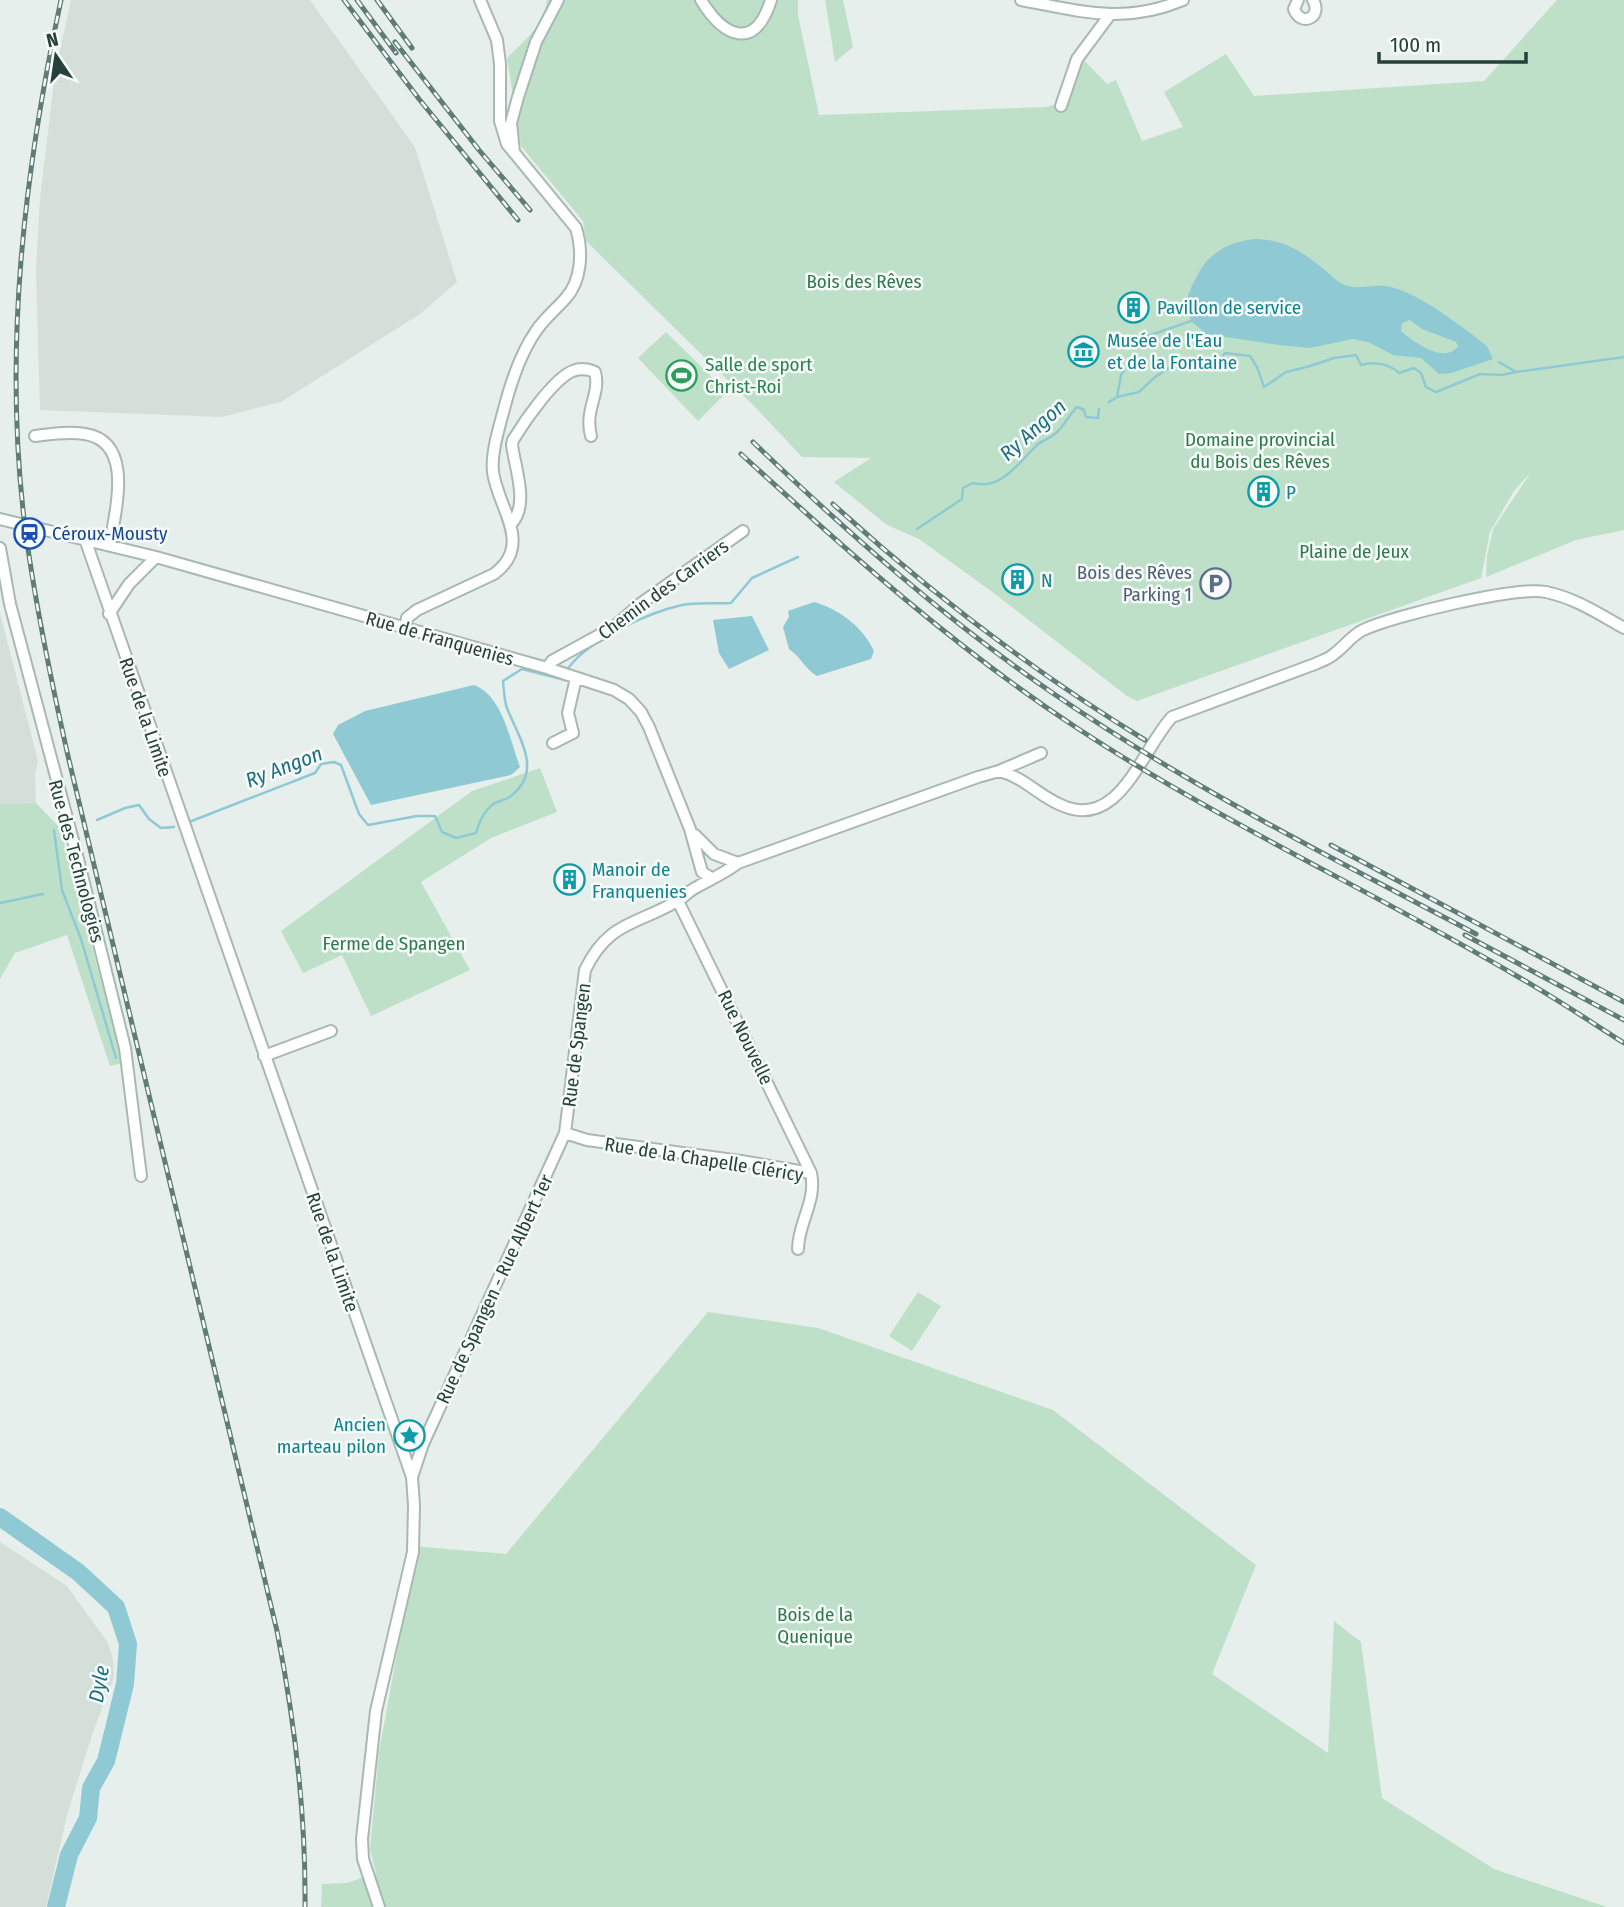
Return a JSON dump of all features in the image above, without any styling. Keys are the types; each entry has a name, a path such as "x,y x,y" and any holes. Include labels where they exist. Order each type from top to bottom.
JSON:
{"street":[{"path":"480,0 497,40 500,64 500,121 507,144 570,220 578,235 580,253 574,285 567,297 536,330 524,352 503,411 492,465 498,494 512,523"},
{"path":"514,152 512,123 518,97 536,42 558,0"},
{"path":"701,0 720,26 738,34 752,32 758,28 771,0"},
{"path":"1021,0 1109,16 1142,13 1183,0"},
{"path":"1298,0 1294,9 1297,16 1303,20 1311,19 1316,13 1317,6 1313,0"},
{"path":"1061,106 1077,59 1109,16"},
{"path":"405,628 407,618 417,610 487,578 500,569 512,551 512,523 516,518 520,492 513,440 536,406 571,371 586,369 595,372 595,392 588,410 591,436"},
{"path":"35,436 86,434 100,440 109,449 117,462 119,478 110,544"},
{"name":"Rue de Franquenies","path":"0,519 156,556 547,668 614,690 629,699 641,712 705,871"},
{"name":"Chemin des Carriers","path":"547,668 552,661 614,628 648,598 743,531"},
{"name":"Rue de la Limite","path":"85,539 412,1477 413,1552 376,1711 362,1839 363,1859 379,1907"},
{"name":"Rue des Technologies","path":"0,548 10,604 125,1048 141,1176"},
{"path":"109,614 129,584 156,556"},
{"path":"999,771 1019,778 1065,807 1080,810 1106,805 1127,783 1172,717 1315,664 1332,656 1360,631 1382,622 1468,602 1524,591 1543,591 1574,600 1624,628"},
{"path":"553,743 573,733 568,713 576,678"},
{"path":"738,863 718,856 705,858 705,871 718,878 738,863 999,771 1041,753"},
{"name":"Rue de Franquenies","path":"690,829 718,856"},
{"path":"718,856 724,871"},
{"name":"Rue de Spangen","path":"565,1133 585,970 593,953 611,934 678,901 694,888 705,871"},
{"name":"Rue Nouvelle","path":"678,901 811,1173"},
{"path":"264,1056 331,1031"},
{"name":"Rue de la Chapelle Cléricy","path":"565,1133 587,1140 811,1173 812,1194 798,1234 798,1249"},
{"name":"Rue de Spangen - Rue Albert 1er","path":"412,1477 423,1444 565,1133"},
{"path":"403,1448 423,1444"}],"shaded area":[{"path":"71,0 310,0 415,147 457,282 420,314 281,402 222,417 40,410 36,270 40,198 55,73"},
{"path":"0,613 38,761 35,775 36,803 0,804"},
{"path":"0,1542 67,1586 108,1643 113,1659 114,1677 92,1735 67,1815 46,1907 0,1907"}],"green space":[{"name":"Bois des Rêves","path":"547,0 798,0 798,15 819,115 1047,107 1058,103 1077,53 1107,84 1116,80 1142,141 1183,127 1164,92 1226,54 1254,96 1484,81 1557,0 1624,0 1624,530 1576,540 1486,577 1493,529 1531,472 1514,491 1490,532 1481,578 1137,701 919,539 887,525 834,482 871,458 802,457 756,408 586,241 583,221 521,146 507,58 538,25"},
{"path":"825,0 843,0 853,47 835,62"},
{"name":"Salle de sport Christ-Roi","path":"666,332 727,392 698,421 638,358"},
{"name":"Ferme de Spangen","path":"540,768 557,812 491,838 421,882 470,970 371,1016 342,955 303,973 281,931 472,791"},
{"path":"36,803 60,828 123,1063 110,1066 67,935 15,953 0,979 0,804"},
{"path":"918,1292 941,1306 912,1351 889,1336"},
{"name":"Bois de la Quenique","path":"708,1312 818,1328 1053,1410 1256,1565 1212,1674 1328,1753 1334,1621 1361,1642 1382,1798 1494,1869 1607,1907 321,1907 322,1884 347,1883 376,1873 370,1849 379,1752 402,1626 412,1546 506,1554"}],"water":[{"path":"1254,239 1275,241 1293,248 1345,285 1386,286 1415,297 1441,312 1487,346 1493,359 1451,373 1439,374 1421,358 1393,355 1368,342 1353,339 1310,348 1206,334 1191,321 1188,301 1190,290 1204,264 1217,252","holes":["1410,320 1422,329 1456,342 1458,346 1453,351 1438,353 1421,346 1401,331 1402,323"]},
{"path":"814,602 841,614 864,634 874,651 871,659 817,676 809,670 789,649 783,627 789,617 788,611"},
{"path":"752,616 769,650 729,669 719,653 713,620"},
{"path":"474,685 484,691 499,709 520,767 511,775 371,805 333,734 338,725 365,711"}],"waterway":[{"name":"Ry Angon","path":"1148,336 1191,321"},
{"name":"Ry Angon","path":"1117,397 1139,392 1155,377 1178,362 1199,358 1204,365 1219,362 1225,353 1250,356 1264,387 1286,372 1334,358 1356,355 1361,365 1381,364 1399,373 1414,368 1421,373 1426,387 1436,392 1480,374 1502,375 1516,372"},
{"name":"Ry Angon","path":"1499,362 1516,372 1624,357"},
{"name":"Ry Angon","path":"1109,402 1117,397 1121,375 1129,362"},
{"name":"Ry Angon","path":"917,529 962,499 963,488 973,483 992,483 1009,473 1037,445 1057,432 1077,407 1084,410 1086,417 1098,418 1099,409"},
{"name":"Ry Angon","path":"569,667 591,647 621,628 653,614 688,604 731,603 752,578 798,557"},
{"name":"Ry Angon","path":"189,822 315,773 321,764 334,762 341,765 359,814 368,825 417,816 435,816 442,832 456,838 476,833 486,811 511,796 521,786 526,775 526,753 506,705 503,681 522,669 565,680"},
{"name":"Ry Angon","path":"97,820 139,805 149,819 161,828 174,827"},
{"path":"54,830 62,890 81,939 116,1058"},
{"name":"Ry Angon","path":"0,903 43,894"},
{"name":"Dyle","path":"0,1517 78,1572 116,1607 128,1644 125,1684 106,1761 91,1788 88,1818 69,1855 56,1907"}],"railway":[{"path":"61,0 37,130 21,262 16,394 25,527 44,642 68,756 277,1631 298,1768 304,1837 305,1907"},
{"path":"344,0 419,99 518,220"},
{"path":"357,0 396,53"},
{"path":"377,0 412,48"},
{"path":"395,42 479,150 530,210"},
{"path":"753,442 826,510 938,607 1057,696 1211,792 1476,934"},
{"path":"741,454 903,598 988,665 1077,728 1184,793 1515,975 1624,1043"},
{"path":"833,504 869,537 983,630 1063,687 1145,740"},
{"path":"1331,845 1624,1002"},
{"path":"1465,935 1624,1020"}],"place":[{"name":"Pavillon de service","path":"1134,307"},
{"name":"Musée de l'Eau et de la Fontaine","path":"1084,351"},
{"name":"Salle de sport Christ-Roi","path":"682,375"},
{"name":"P","path":"1263,492"},
{"name":"Céroux-Mousty","path":"29,533"},
{"name":"N","path":"1018,580"},
{"name":"Bois des Rêves Parking 1","path":"1215,583"},
{"name":"Manoir de Franquenies","path":"569,880"},
{"name":"Ancien marteau pilon","path":"409,1435"}],"park label":[{"name":"Domaine provincial du Bois des Rêves","path":"1260,450"},
{"name":"Plaine de Jeux","path":"1354,551"}]}
